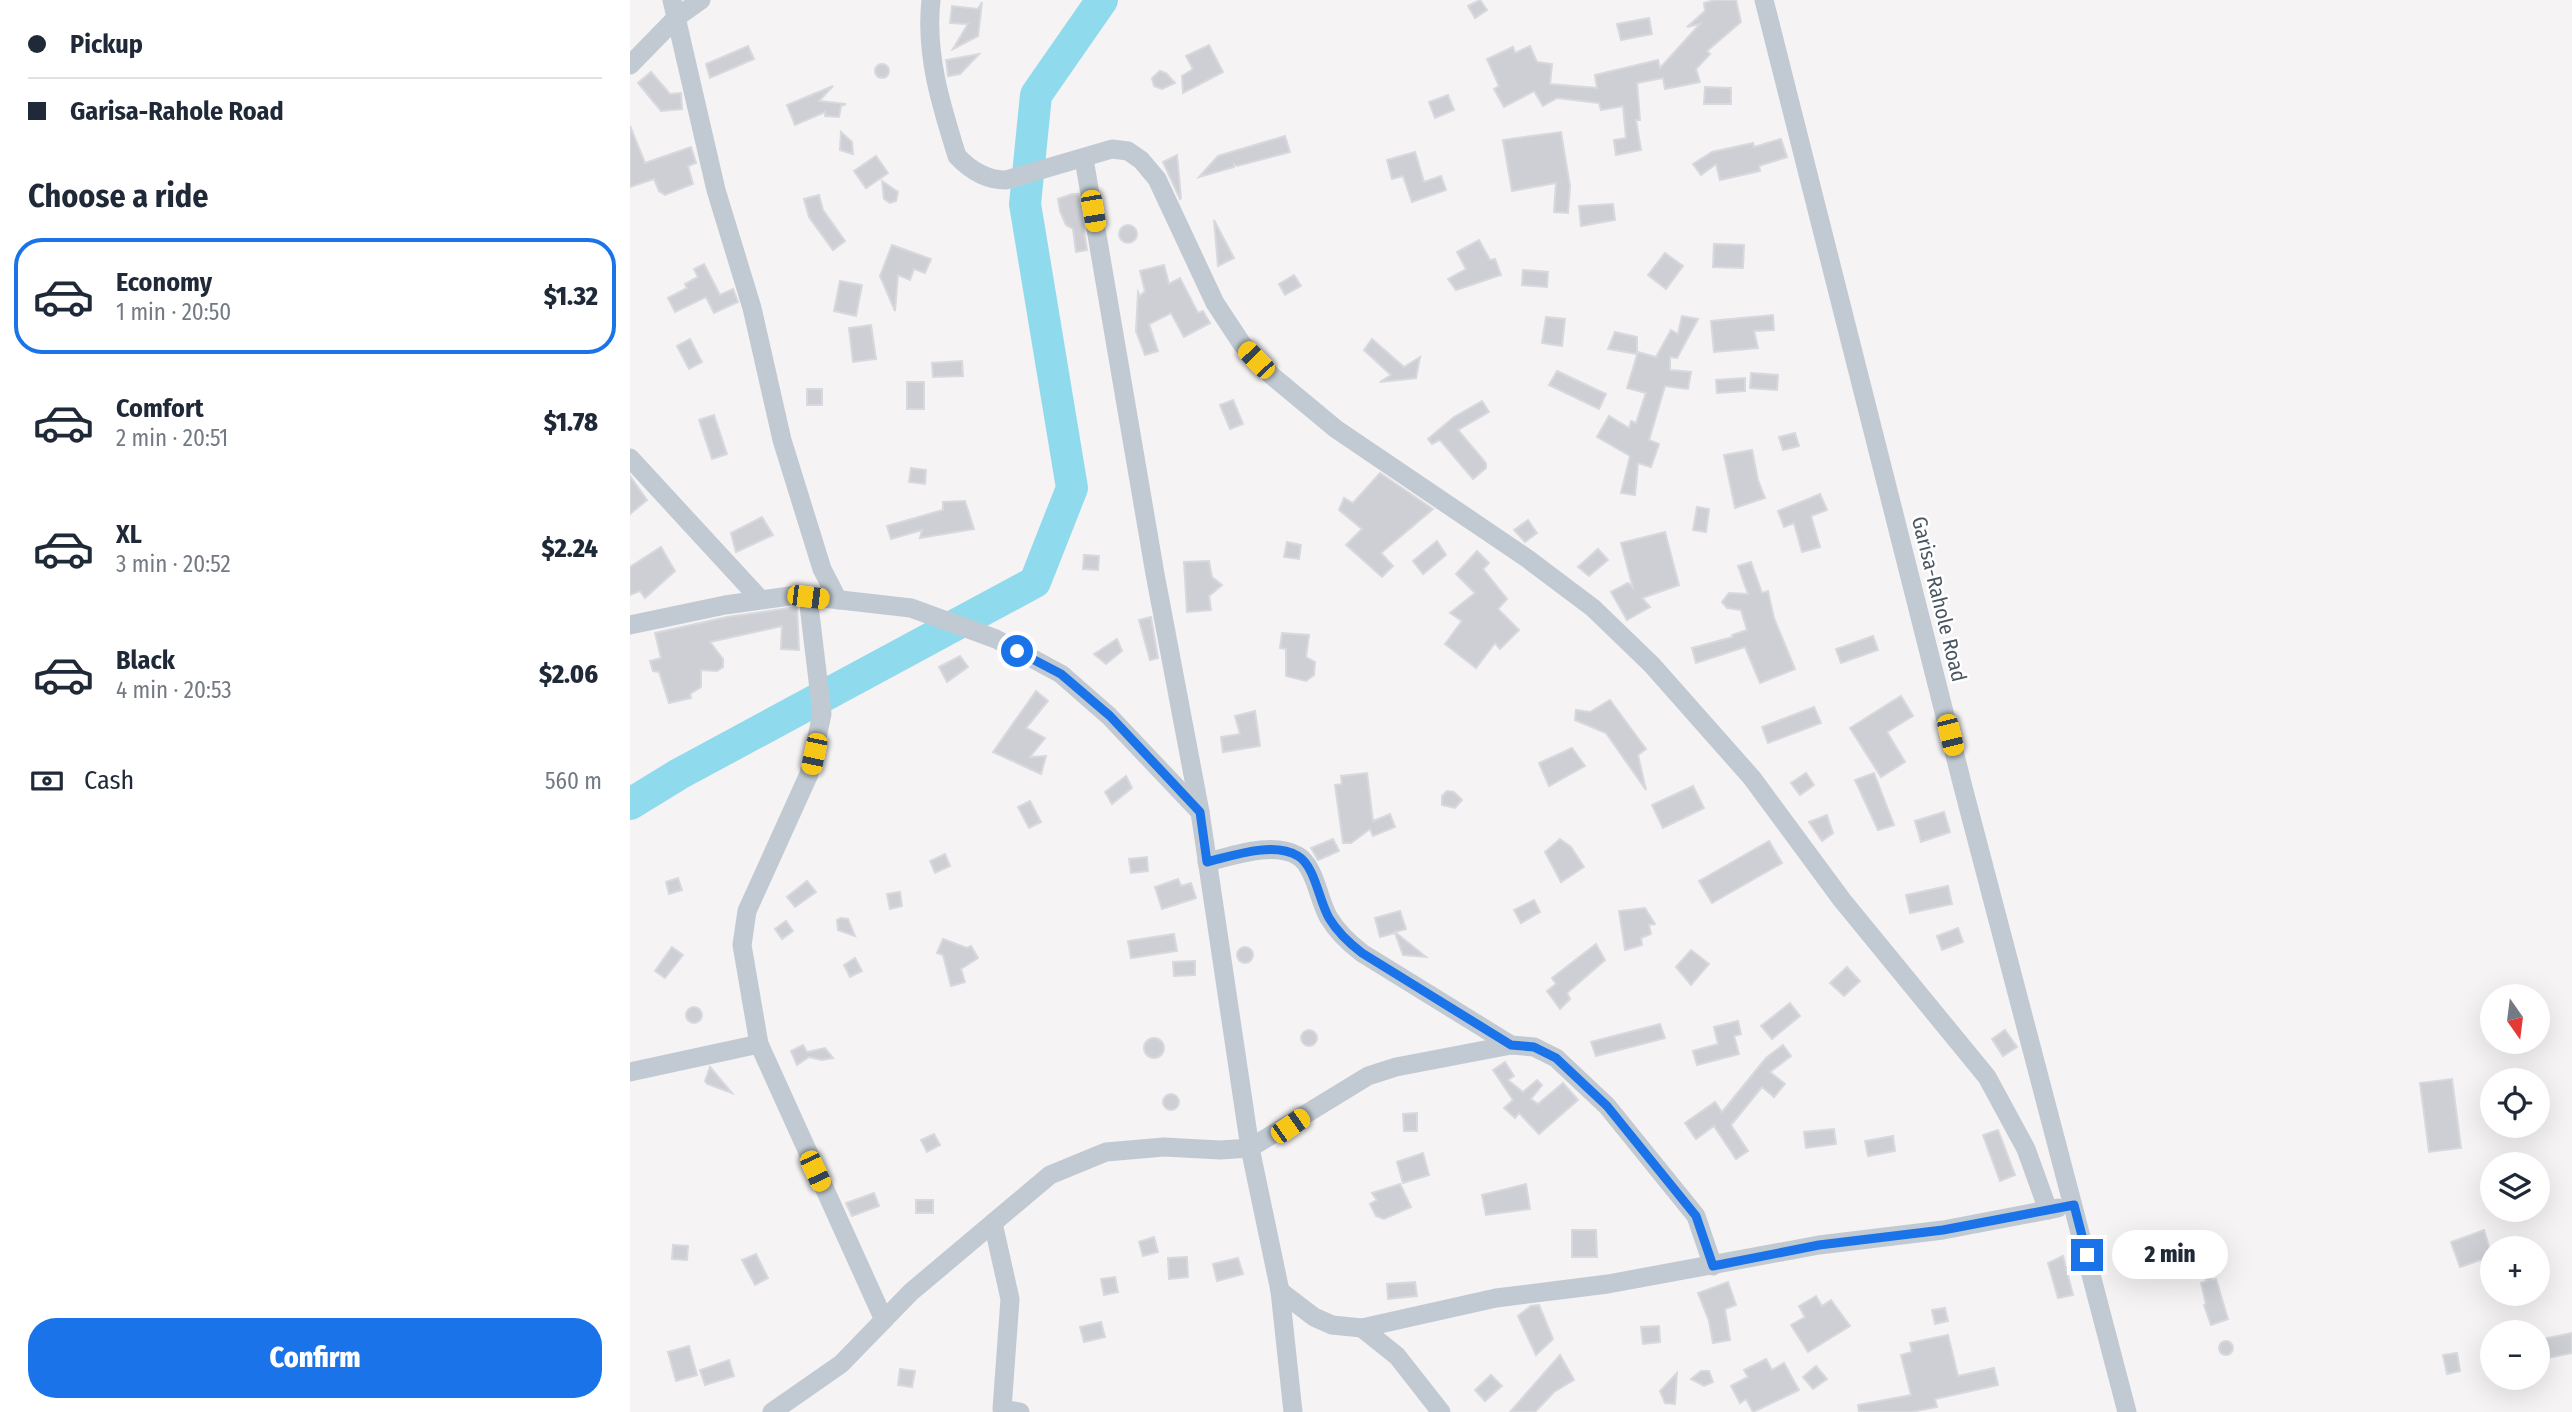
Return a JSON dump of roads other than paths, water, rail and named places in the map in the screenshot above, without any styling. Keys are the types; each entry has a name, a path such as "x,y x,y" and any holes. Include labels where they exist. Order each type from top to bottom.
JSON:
{"street":[{"path":"630,65 674,9 701,0"},
{"path":"931,0 927,30 934,72 957,156 967,167 993,180 1006,180 1112,149 1128,151 1141,160 1157,179 1215,303 1242,344 1271,375 1336,429 1528,559 1593,608 1652,665 1752,778 1842,900 1987,1077 2026,1149 2048,1210"},
{"name":"Garisa-Rahole Road","path":"1764,0 1959,773 2127,1412"},
{"path":"674,9 716,190 752,308 782,440 822,569 838,600"},
{"path":"1084,159 1154,574 1200,812 1250,1148 1280,1291 1292,1412"},
{"path":"630,458 760,599"},
{"path":"630,625 760,599 808,597 911,608 996,639 1061,674 1110,716 1200,812"},
{"path":"808,597 822,713 809,774 747,911 741,945 759,1044 884,1320"},
{"path":"1207,862 1264,851 1283,851 1299,856 1309,871 1329,918 1344,938 1362,953 1511,1045"},
{"path":"630,1072 759,1044"},
{"path":"772,1412 841,1364 911,1292 1049,1175 1106,1153 1164,1147 1220,1150 1250,1148 1368,1076 1396,1067 1511,1045 1534,1047 1556,1058 1607,1106 1696,1216 1713,1266"},
{"path":"1280,1291 1314,1317 1332,1325 1362,1328 1496,1298 1608,1284 1819,1245 1943,1230 2074,1205"},
{"path":"993,1223 1010,1299 1007,1411"},
{"path":"1362,1328 1397,1356 1441,1412"}],"waterway":[{"path":"630,804 679,774 1035,582 1072,488 1025,204 1036,95 1102,0"}]}
